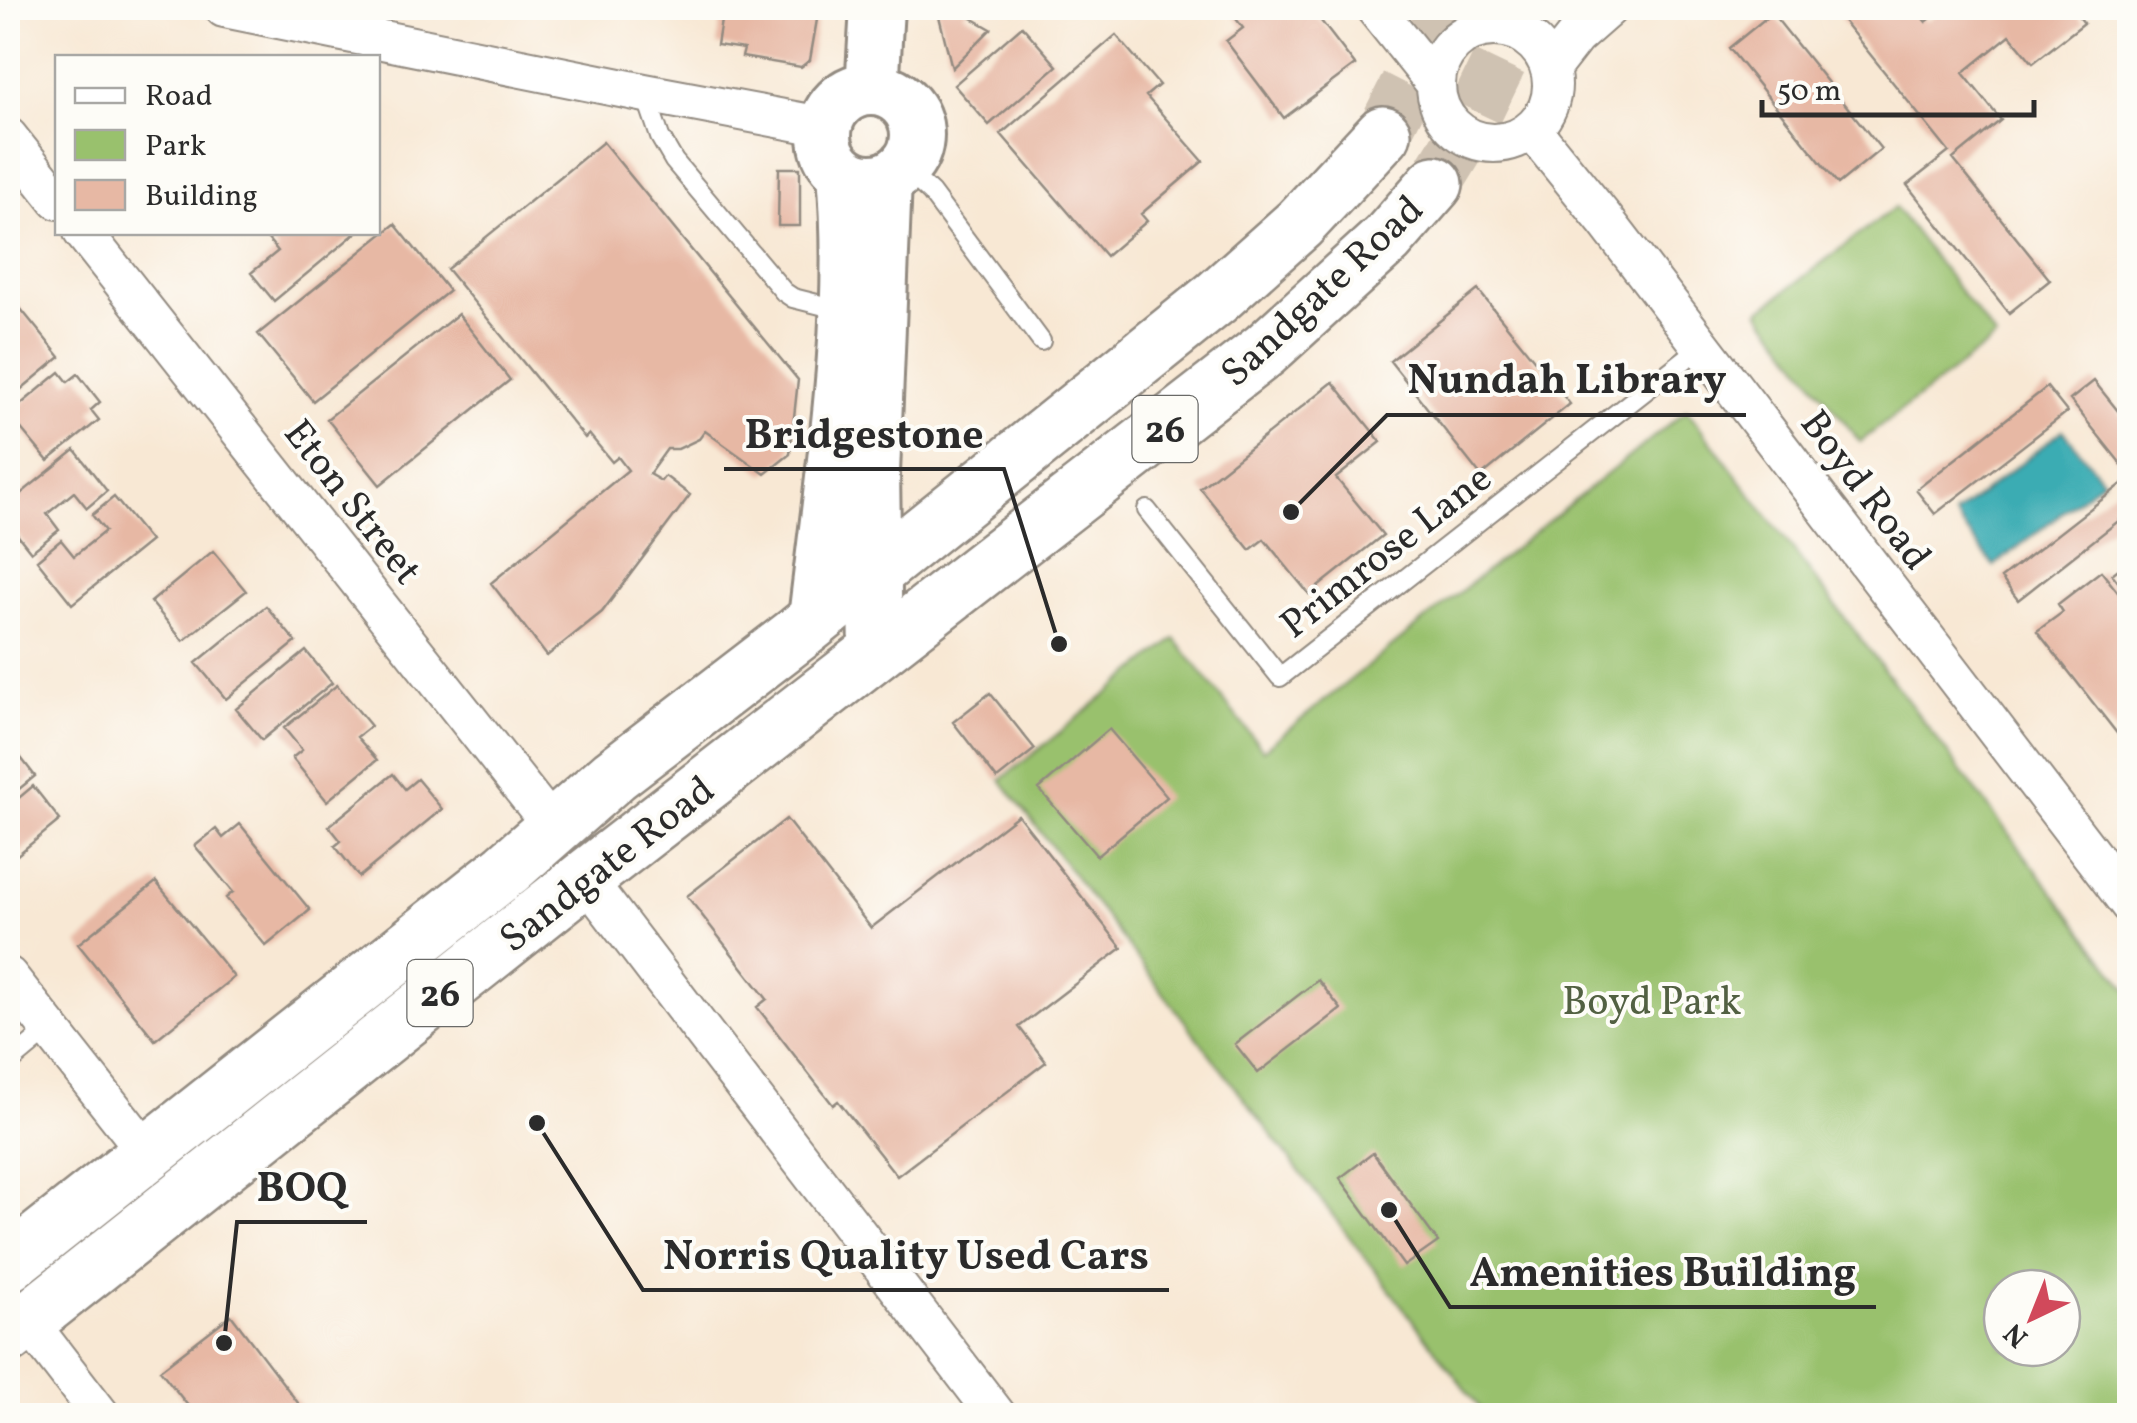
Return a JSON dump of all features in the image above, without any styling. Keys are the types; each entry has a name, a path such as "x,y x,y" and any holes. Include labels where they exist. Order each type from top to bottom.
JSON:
{"highway":[{"name":"Sandgate Road","path":"8,1264 506,869 614,774 815,620 1216,298 1311,212 1383,134"},
{"name":"Sandgate Road","path":"17,1328 584,878 1265,350 1388,239 1434,184"}],"street":[{"path":"224,8 645,94 865,162 914,156 918,141 911,111 888,91 872,89 842,99 831,111 865,162 876,653"},
{"path":"872,89 877,8"},
{"path":"1375,8 1435,83"},
{"path":"1550,69 1575,38 1608,8"},
{"path":"1504,17 1542,53 1550,69 1550,102 1532,130 1497,143 1478,141 1446,119 1435,83 1439,64 1461,36 1504,17"},
{"name":"Boyd Road","path":"1532,130 2130,905"},
{"path":"8,137 55,196"},
{"path":"815,620 831,483 849,238 865,162"},
{"name":"Eton Street","path":"85,235 553,827"},
{"path":"584,878 997,1416"},
{"path":"8,976 146,1151"},
{"path":"17,1328 101,1416"}],"lane":[{"path":"645,94 660,137 674,161 784,292 792,298 846,312"},
{"path":"865,162 941,206 1042,341"},
{"name":"Primrose Lane","path":"1147,510 1280,677 1701,348"},
{"path":"8,1064 50,1029"}],"green space":[{"path":"1895,207 1996,338 1860,442 1759,311"},
{"name":"Boyd Park","path":"1687,410 2129,992 2129,1415 1485,1415 1001,780 1175,639 1263,750"}],"water":[{"path":"2063,430 2103,480 1994,566 1954,515"}],"building":[{"path":"723,8 819,8 810,60 801,67 742,57 744,49 717,45"},
{"path":"937,8 970,8 963,13 991,29 952,68"},
{"path":"1228,8 1311,8 1355,65 1284,118 1226,41 1243,28"},
{"path":"1851,8 1914,8 1926,22 1944,8 2072,8 2084,23 2033,63 2010,35 1963,73 2001,120 1953,159 2050,280 2009,313 1907,185 1949,152 1840,17"},
{"path":"1772,13 1881,149 1838,184 1729,48"},
{"path":"1022,26 1057,66 989,125 954,85"},
{"path":"1116,35 1159,85 1146,96 1203,161 1141,214 1147,221 1106,256 1001,134"},
{"path":"603,142 798,380 790,454 765,474 705,431 699,439 678,449 667,449 649,474 661,481 665,476 690,495 602,612 547,656 491,583 628,470 618,457 612,462 589,434 585,438 447,269"},
{"path":"779,168 800,168 800,226 778,226"},
{"path":"395,224 449,291 313,401 258,334"},
{"path":"265,235 353,235 274,301 251,273 278,251"},
{"path":"1478,290 1570,404 1481,476 1390,361"},
{"path":"16,303 60,357 8,400 8,310"},
{"path":"458,314 510,380 380,485 327,419"},
{"path":"60,372 68,382 78,374 100,402 91,410 99,420 48,461 9,414"},
{"path":"2094,381 2130,426 2130,475 2070,400"},
{"path":"1333,382 1381,442 1336,478 1383,535 1309,594 1264,539 1250,550 1200,488"},
{"path":"2047,387 2067,412 1935,514 1916,490"},
{"path":"75,450 107,491 87,508 74,492 47,514 59,530 31,552 8,523 8,504"},
{"path":"2122,484 2130,492 2130,512 2018,600 2001,578"},
{"path":"114,497 150,541 72,604 37,560 61,540 74,556 105,531 92,515"},
{"path":"213,551 246,591 183,641 151,602"},
{"path":"2130,560 2130,750 2037,631 2063,612 2058,604 2101,571 2124,600 2129,596 2112,574"},
{"path":"266,606 296,642 226,699 196,663"},
{"path":"306,651 332,683 262,740 236,709"},
{"path":"337,685 371,726 357,737 377,760 327,801 292,758 302,750 284,728"},
{"path":"990,693 1035,749 997,779 953,722"},
{"path":"1109,729 1167,797 1097,856 1039,789"},
{"path":"8,741 35,776 8,798"},
{"path":"393,774 405,789 417,779 442,809 359,877 335,846 341,841 329,826"},
{"path":"33,786 60,820 10,861 8,807"},
{"path":"1018,815 1122,948 1019,1027 1046,1062 897,1176 838,1101 833,1105 757,1007 767,999 687,896 786,819 871,928"},
{"path":"240,824 310,910 266,946 226,898 233,892 195,846 216,829 223,838"},
{"path":"156,882 234,977 155,1040 78,944"},
{"path":"1318,980 1341,1009 1258,1073 1235,1044"},
{"path":"1373,1153 1438,1242 1404,1266 1340,1178"},
{"path":"231,1315 308,1416 196,1416 160,1370"}],"tunnel":[{"path":"1383,134 1447,8"},
{"path":"1435,184 1463,138 1525,8"}],"place":[{"name":"Nundah Library","path":"1291,512"},
{"name":"Bridgestone","path":"1059,644"},
{"name":"Norris Quality Used Cars","path":"537,1123"},
{"name":"Amenities Building","path":"1389,1210"},
{"name":"BOQ","path":"224,1343"}]}
